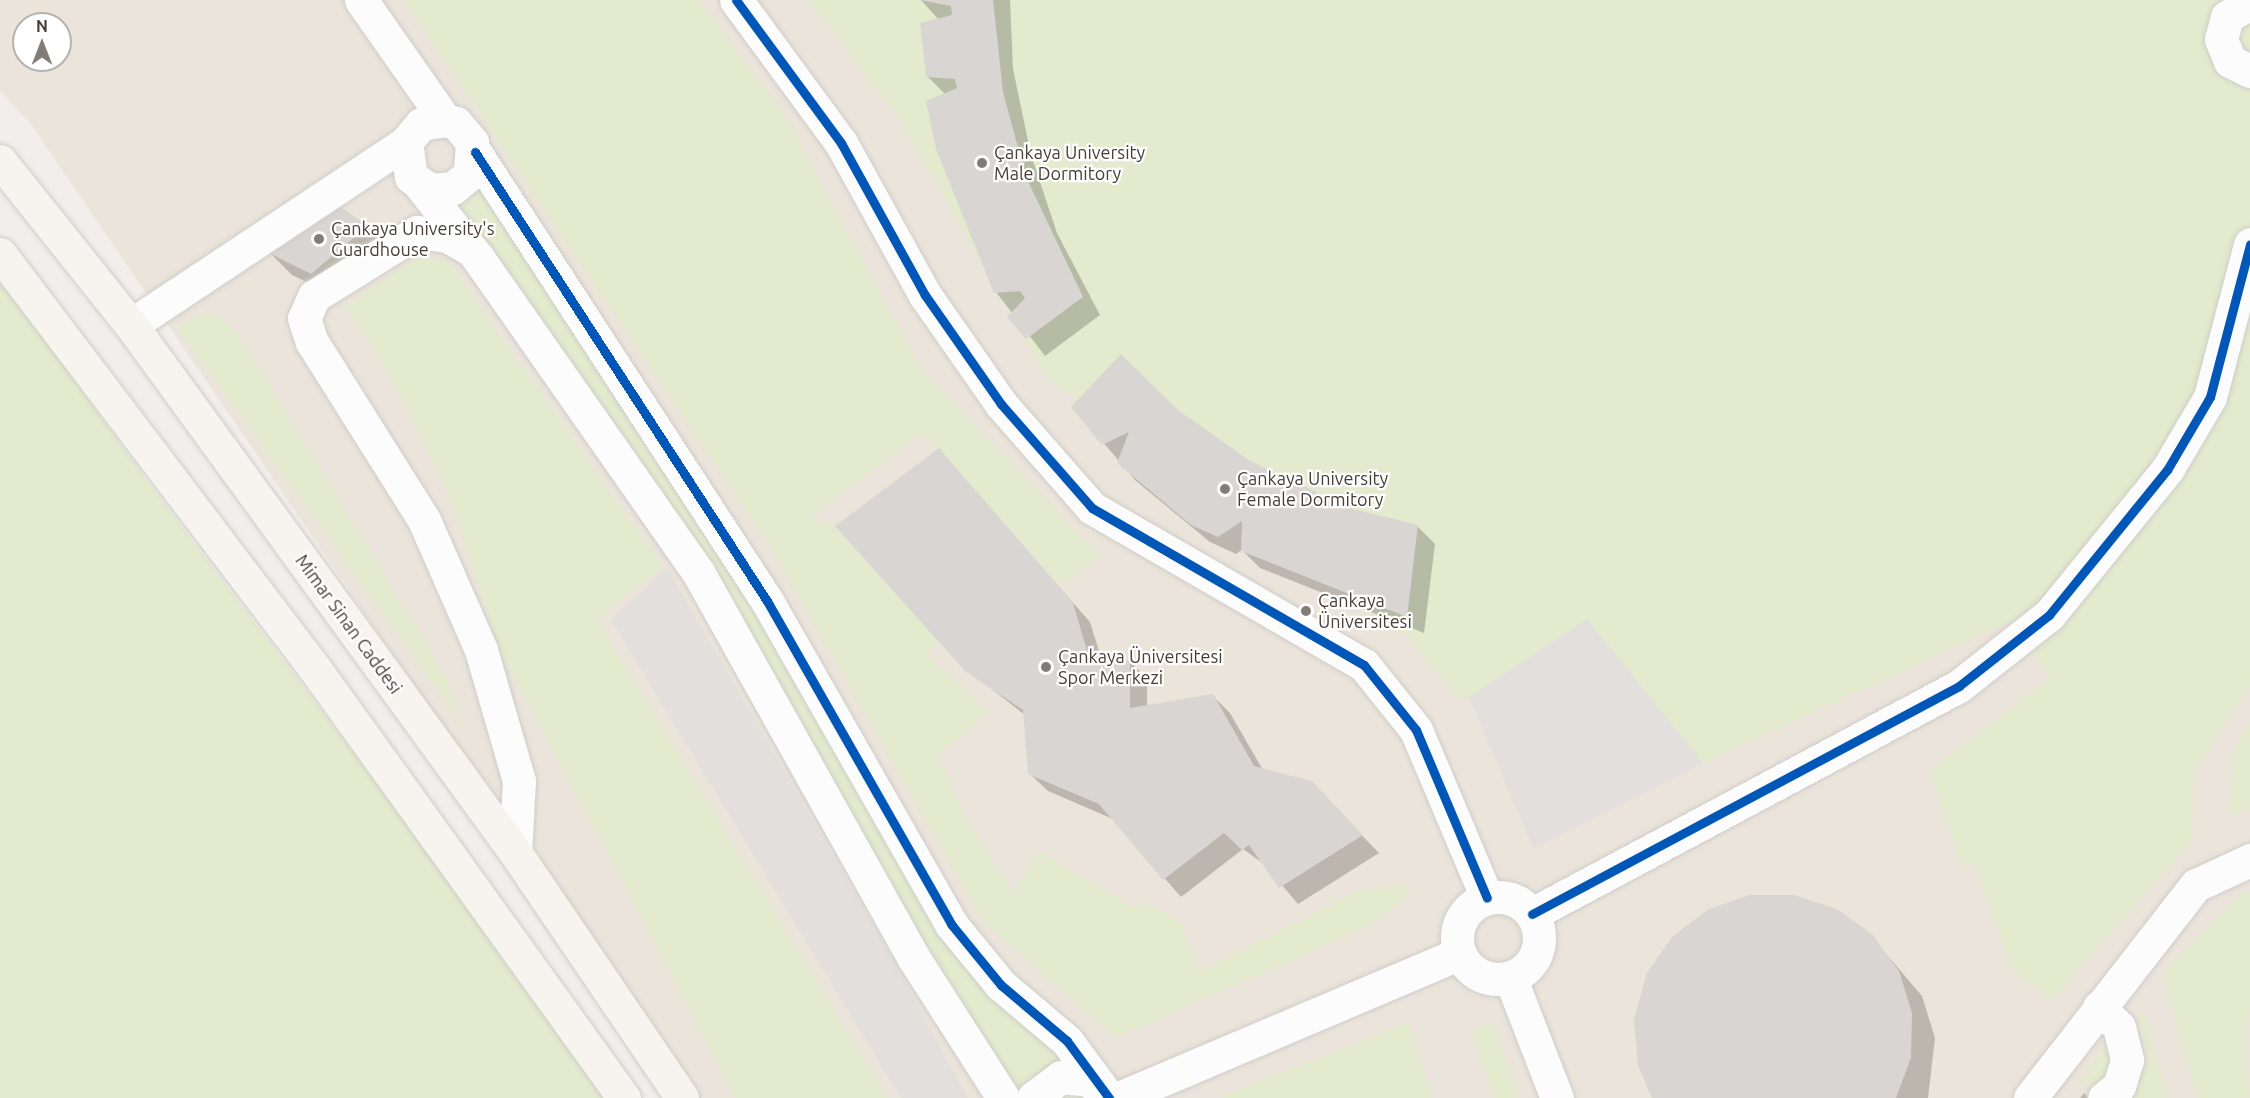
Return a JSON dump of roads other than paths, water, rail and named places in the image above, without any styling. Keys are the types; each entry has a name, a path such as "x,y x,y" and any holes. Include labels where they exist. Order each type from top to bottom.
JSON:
{"main road":[{"name":"Mimar Sinan Caddesi","path":"0,161 131,325 515,852 682,1098"},
{"path":"0,254 315,669 624,1098"}],"street":[{"path":"361,0 445,120 466,131 475,152 730,546 951,924 1001,986 1067,1041 1109,1098"},
{"path":"736,0 841,143 925,295 1000,404 1092,508 1364,665 1416,730 1487,898"},
{"path":"2250,3 2227,17 2221,39 2230,61 2250,72"},
{"path":"131,325 406,142 421,124 445,120"},
{"path":"406,142 405,166 468,248 688,577 905,962 1003,1098"},
{"path":"420,185 453,188 470,174 475,152"},
{"path":"468,248 447,236 417,232 314,296 304,318 312,342 424,520 481,650 519,781 515,852"},
{"path":"1532,914 1959,686 2049,615 2167,470 2210,397 2250,244"},
{"path":"688,577 730,546"},
{"path":"2030,1098 2196,885 2250,861"},
{"path":"1487,898 1512,899 1532,914 1537,952 1510,977 1475,973 1459,954 1458,926 1474,903 1487,898"},
{"path":"905,962 951,924"},
{"path":"1119,1098 1459,954"},
{"path":"1510,977 1557,1098"},
{"path":"2099,1007 2119,1027 2127,1060 2119,1086 2104,1098"},
{"path":"1033,1098 1048,1082 1075,1076 1109,1098"}],"place":[{"name":"Çankaya University Male Dormitory","path":"982,163"},
{"name":"Çankaya University's Guardhouse","path":"319,239"},
{"name":"Çankaya University Female Dormitory","path":"1225,489"},
{"name":"Çankaya Üniversitesi","path":"1306,611"},
{"name":"Çankaya Üniversitesi Spor Merkezi","path":"1046,667"}]}
